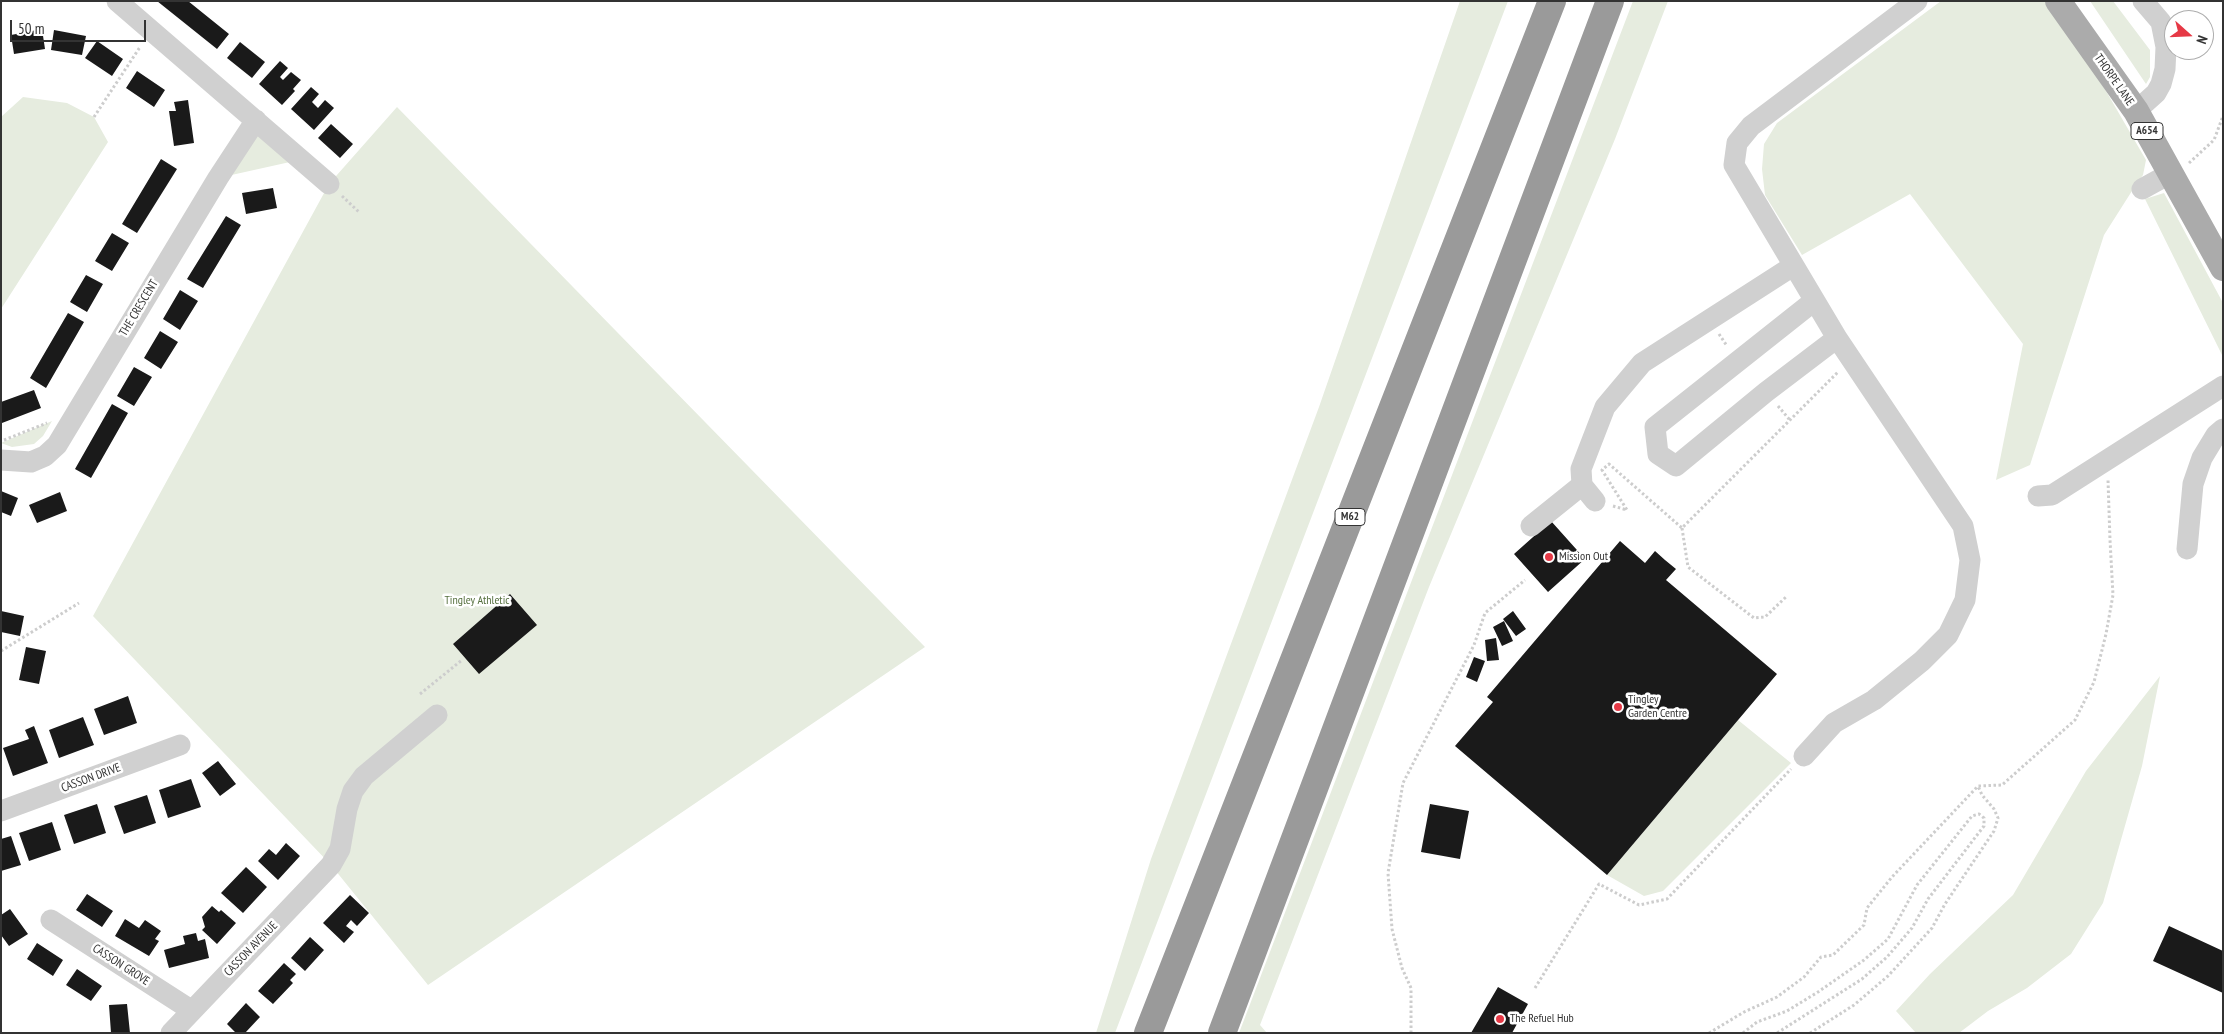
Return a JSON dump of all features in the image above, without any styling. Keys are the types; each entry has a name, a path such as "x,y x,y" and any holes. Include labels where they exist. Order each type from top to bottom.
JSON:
{"highway":[{"name":"M62","path":"1148,1033 1552,1"},
{"path":"1222,1033 1610,1"}],"main road":[{"name":"THORPE LANE","path":"2058,1 2136,111 2223,268"}],"street":[{"path":"117,1 256,120 299,160 330,184"},
{"path":"1804,756 1834,724 1874,700 1922,661 1948,635 1965,600 1970,560 1963,526 1837,338 1734,165 1737,143 1751,126 1916,1"},
{"path":"2136,111 2156,93 2161,84 2165,69 2166,47 2161,22 2143,1"},
{"name":"THE CRESCENT","path":"1,460 31,462 45,456 57,445 218,178 256,120"},
{"path":"2142,189 2171,173"},
{"path":"1531,526 1588,493 1581,469 1605,407 1642,363 1793,266"},
{"path":"1814,300 1655,427 1658,454 1676,466 1766,392 1837,338"},
{"path":"2038,496 2052,495 2223,386"},
{"path":"2187,549 2193,484 2202,458 2223,429"},
{"name":"CASSON AVENUE","path":"170,1033 331,865 340,849 346,809 353,791 364,776 437,715"},
{"name":"CASSON DRIVE","path":"1,811 180,745"},
{"name":"CASSON GROVE","path":"51,920 191,1010"}],"path":[{"path":"94,117 151,30"},
{"path":"2171,173 2190,163 2214,140 2223,116"},
{"path":"330,184 360,213"},
{"path":"1,441 77,411"},
{"path":"1709,1033 1744,1012 1777,997 1804,977 1821,957 1833,955 1864,925 1867,908 1892,877 1978,786 2002,785 2075,720 2094,682 2114,595 2107,460"},
{"path":"1682,528 1688,567 1754,618 1765,617 1787,596"},
{"path":"1411,1033 1411,988 1402,968 1392,929 1388,873 1403,783 1474,645 1484,613 1525,580"},
{"path":"1,651 79,603"},
{"path":"420,694 462,660"},
{"path":"1535,988 1599,884 1638,905 1667,899 1804,756"},
{"path":"1810,1033 1854,1005 1888,976 1932,928 1945,904 1986,844 1998,818 1978,786"},
{"path":"1742,1033 1758,1022 1787,1011 1818,992 1864,960 1888,939 1917,885 1941,853 1972,816 1979,814 1984,818 1984,826 1928,899 1912,928 1887,957 1862,979 1777,1033"}],"green space":[{"path":"1460,1 1508,1 1115,1033 1096,1033 1151,859 1319,407"},
{"path":"1633,1 1668,1 1615,139 1429,587 1260,1025 1267,1033 1239,1033"},
{"path":"1941,1 2046,1 2106,91 2146,160 2143,175 2104,235 2030,465 1996,480 2023,344 1910,194 1802,255 1765,195 1762,169 1764,144 1777,123"},
{"path":"2090,1 2113,1 2150,50 2150,77 2146,84"},
{"path":"23,97 67,103 94,117 108,142 1,309 1,117"},
{"name":"Tingley Athletic","path":"397,107 925,647 428,985 331,865 93,616 329,184"},
{"path":"256,120 299,160 218,178"},
{"path":"2164,193 2223,303 2223,357 2145,199"},
{"path":"52,421 43,436 34,444 12,447 1,443"},
{"path":"2160,676 2142,766 2103,903 2071,954 2027,988 1988,1011 1959,1033 1916,1033 1896,1011 1930,974 2013,895 2086,771"},
{"path":"1738,720 1791,763 1663,891 1644,896 1607,875"}],"building":[{"path":"157,1 188,1 229,34 217,49"},
{"path":"42,29 45,49 14,54 11,35"},
{"path":"54,30 86,36 82,55 51,50"},
{"path":"97,41 123,59 112,76 85,58"},
{"path":"240,42 265,62 252,78 227,58"},
{"path":"280,61 288,68 280,77 283,80 291,72 301,80 293,89 295,91 282,105 259,84"},
{"path":"137,71 165,90 154,107 126,88"},
{"path":"311,87 319,94 312,102 318,108 325,100 334,108 314,130 291,109"},
{"path":"188,100 194,143 174,146 169,111 176,111 174,102"},
{"path":"331,124 353,144 340,158 318,138"},
{"path":"161,159 177,169 137,233 122,224"},
{"path":"273,188 277,208 246,214 242,193"},
{"path":"226,216 241,225 203,288 187,279"},
{"path":"112,233 129,243 112,271 95,261"},
{"path":"86,275 103,284 87,312 70,302"},
{"path":"180,290 198,301 180,330 163,319"},
{"path":"68,313 84,322 46,388 30,378"},
{"path":"160,331 178,342 161,369 144,358"},
{"path":"134,367 152,377 134,406 117,396"},
{"path":"34,390 41,408 2,423 1,402"},
{"path":"112,404 128,413 91,478 75,469"},
{"path":"1,491 18,498 11,516 1,512"},
{"path":"60,492 67,511 37,523 29,505"},
{"name":"Mission Out","path":"1551,521 1585,559 1548,592 1514,554"},
{"name":"Tingley Garden Centre","path":"1620,541 1645,563 1655,551 1676,569 1666,580 1777,674 1607,875 1455,746 1493,702 1487,697"},
{"path":"510,594 537,625 479,674 453,644"},
{"path":"1,611 24,616 20,636 1,632"},
{"path":"1513,611 1526,629 1516,636 1503,619"},
{"path":"1504,621 1513,641 1502,646 1493,627"},
{"path":"1496,638 1499,660 1487,661 1485,640"},
{"path":"26,647 46,651 39,684 19,680"},
{"path":"1474,657 1485,661 1477,682 1466,677"},
{"path":"128,696 137,723 104,735 94,709"},
{"path":"83,717 94,745 59,758 49,730"},
{"path":"34,726 48,763 13,776 3,748 29,739 25,730"},
{"path":"218,761 236,784 220,796 202,773"},
{"path":"191,779 201,807 168,818 159,790"},
{"path":"147,795 156,823 124,834 114,806"},
{"path":"97,804 106,833 74,844 64,815"},
{"path":"1430,804 1469,811 1460,859 1421,852"},
{"path":"52,822 61,850 29,861 19,833"},
{"path":"11,836 21,865 1,871 1,839"},
{"path":"286,843 300,856 278,880 258,861 269,849 276,855"},
{"path":"246,867 267,887 243,913 221,893"},
{"path":"87,894 113,911 102,927 76,910"},
{"path":"350,895 369,913 357,926 351,920 346,926 354,932 344,943 323,923"},
{"path":"212,906 219,912 221,910 236,923 217,944 202,930 205,927 202,917"},
{"path":"10,909 28,934 9,946 1,935 1,915"},
{"path":"125,919 139,928 145,920 161,931 155,939 159,941 149,956 115,936"},
{"path":"2169,926 2223,951 2223,993 2153,961"},
{"path":"196,933 198,941 205,939 209,958 169,968 164,950 185,944 183,936"},
{"path":"310,937 324,950 305,971 291,958"},
{"path":"37,943 63,960 53,976 27,959"},
{"path":"284,963 296,974 290,980 293,983 273,1004 258,991"},
{"path":"77,969 102,986 91,1001 66,985"},
{"name":"The Refuel Hub","path":"1498,987 1528,1004 1512,1033 1471,1033"},
{"path":"246,1003 260,1017 245,1033 236,1033 227,1024"},
{"path":"127,1004 130,1033 111,1033 109,1005"}],"place":[{"name":"Mission Out","path":"1549,557"},
{"name":"Tingley Garden Centre","path":"1618,707"},
{"name":"The Refuel Hub","path":"1500,1019"}]}
